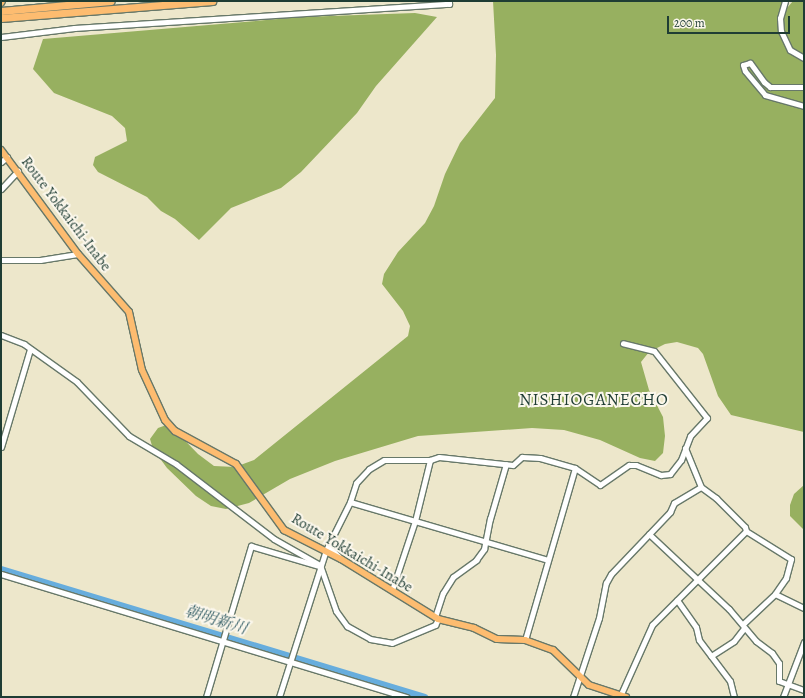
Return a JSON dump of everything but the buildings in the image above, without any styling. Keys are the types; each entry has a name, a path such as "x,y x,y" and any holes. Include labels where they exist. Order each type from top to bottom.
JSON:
{"highway":[{"path":"1,11 111,1"},
{"path":"1,18 212,1"}],"main road":[{"name":"Route Yokkaichi-Inabe","path":"1,150 78,254 129,312 142,370 165,420 175,431 236,464 284,530 341,559 392,590 418,609 437,618 474,628 497,639 525,640 553,650 580,677 596,688 624,696"}],"street":[{"path":"1,37 74,28 450,4 449,1"},
{"path":"785,1 780,20 782,35 790,50 804,58"},
{"path":"804,87 770,87 764,82 750,63 744,65 745,72 765,95 804,106"},
{"path":"1,162 7,158"},
{"path":"1,189 18,171"},
{"path":"1,260 40,260 78,254"},
{"path":"1,335 16,340 84,388 100,409 129,436 176,464 274,539 320,565 336,611 347,626 370,639 392,643 435,625 442,593 453,577 476,560 486,542 490,519 506,464"},
{"path":"279,697 320,565 350,502 356,483 377,462 393,458 430,460 439,457 469,458 506,464 516,463 522,456 549,459 575,468 600,485 629,466 636,465 661,475 670,474 681,460 690,436 707,418 654,351 624,343"},
{"path":"1,447 30,350"},
{"path":"685,450 701,487 716,498 745,526 746,531 791,559 786,578 775,594 743,626 734,641 711,656"},
{"path":"392,590 415,520 430,460"},
{"path":"525,640 575,468"},
{"path":"573,697 599,618 606,582 670,512 674,503 701,487"},
{"path":"350,502 548,560"},
{"path":"624,696 652,625 746,531"},
{"path":"649,534 777,659 779,681 804,690"},
{"path":"206,697 251,546 316,566 320,565"},
{"path":"327,549 341,559"},
{"path":"1,574 291,658 407,697"},
{"path":"775,594 804,608"},
{"path":"677,600 696,627 699,640 730,681 734,697"},
{"path":"784,697 804,642"}],"green space":[{"path":"493,1 782,1 787,8 793,1 804,1 804,432 731,415 718,396 703,354 698,348 677,342 665,344 649,352 641,362 649,390 663,417 665,436 663,453 655,461 640,458 600,440 564,430 532,428 418,436 335,461 290,479 249,503 226,509 211,506 196,496 167,468 153,449 150,439 158,428 169,424 198,454 214,466 235,467 254,460 408,336 410,326 403,311 382,284 384,274 398,252 425,223 434,206 445,174 460,143 495,98 496,55"},
{"path":"415,13 437,17 376,86 357,113 301,172 281,188 231,208 199,240 175,219 161,211 147,197 98,172 93,165 95,157 127,141 125,128 112,116 54,93 33,69 43,39 302,17"},
{"path":"804,485 804,530 790,516 790,505 794,494"}],"waterway":[{"name":"朝明新川","path":"1,569 424,697"}],"district":[{"name":"NISHIOGANECHO","path":"594,400"}]}
